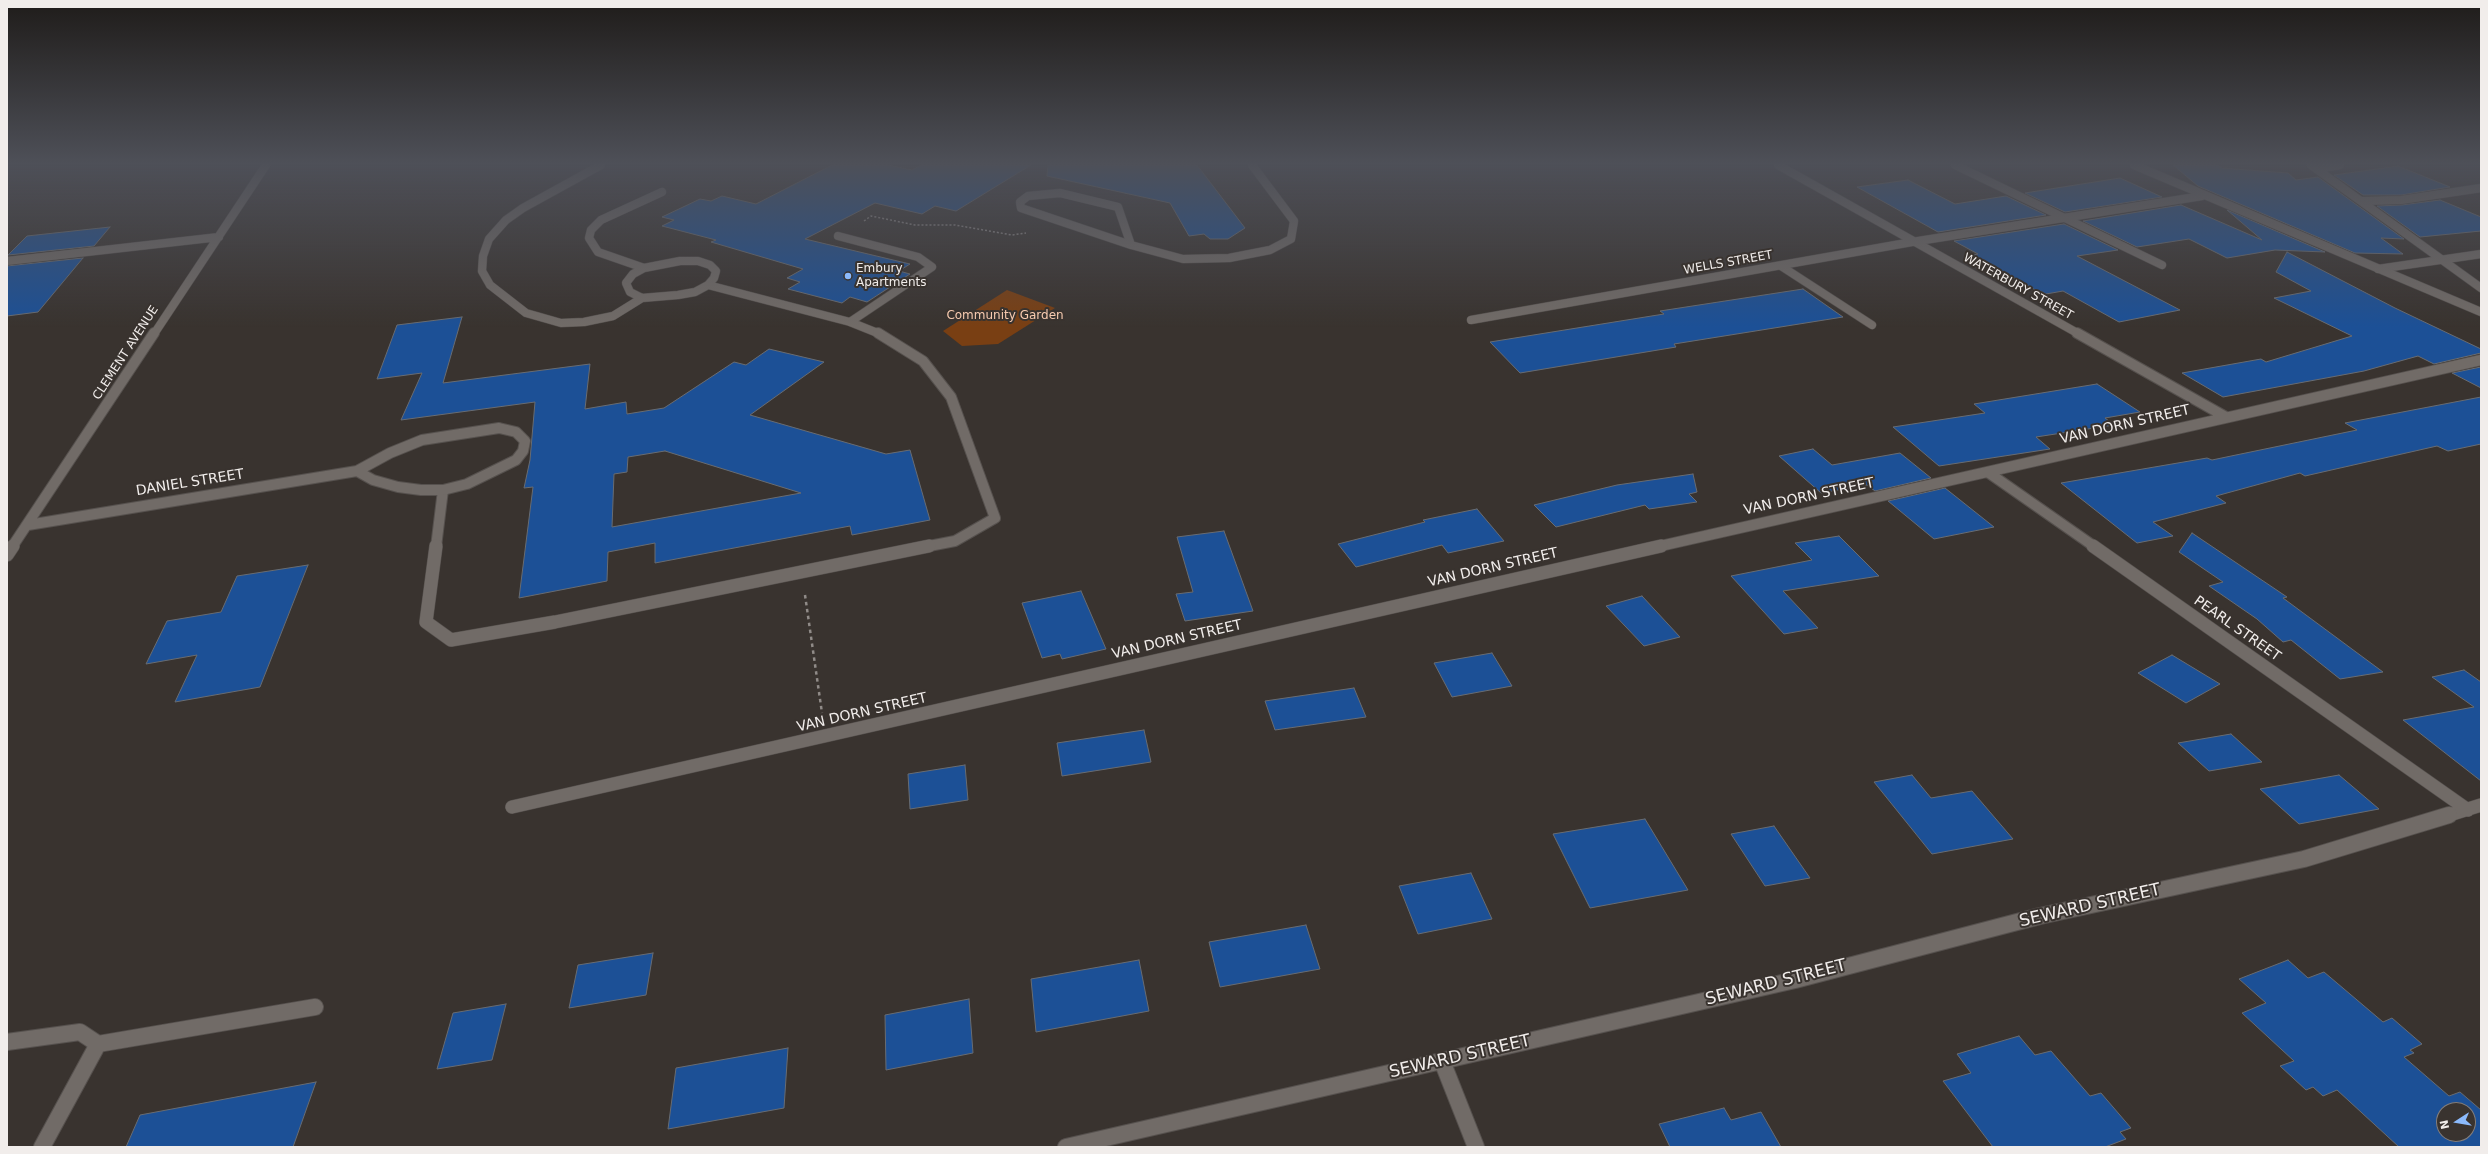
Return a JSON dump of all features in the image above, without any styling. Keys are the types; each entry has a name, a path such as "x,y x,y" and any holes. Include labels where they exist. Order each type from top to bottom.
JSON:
{"street":[{"name":"CLEMENT AVENUE","path":"7,555 230,219"},
{"path":"508,219 489,239 483,256 482,270 490,285 526,313 550,321 584,322 613,316 642,298 695,292 708,285 714,278 716,271 710,265 698,261 680,261 644,268 633,274 626,283 630,292 642,298"},
{"path":"603,219 591,230 589,238 598,252 644,268"},
{"path":"1053,219 1131,245 1183,259 1229,258 1270,250 1291,239 1294,221 1292,219"},
{"path":"1122,219 1131,245"},
{"name":"WATERBURY STREET","path":"1872,219 2226,417"},
{"name":"WELLS STREET","path":"1471,320 1912,242 2054,219"},
{"path":"2069,219 2162,265"},
{"path":"2258,219 2481,312"},
{"path":"2387,219 2481,288"},
{"path":"7,261 219,236"},
{"path":"838,236 918,257 932,267 850,322"},
{"path":"2378,268 2481,254"},
{"path":"1781,266 1872,325"},
{"path":"443,490 426,622 451,640 555,622 955,541 995,518 951,397 922,361 884,336 850,322 708,285"},
{"name":"VAN DORN STREET","path":"512,807 825,737 1480,586 1989,473 2226,417 2481,360"},
{"name":"DANIEL STREET","path":"28,525 357,471 390,452 422,440 475,430 499,428 516,432 525,441 523,450 516,460 497,471 468,484 443,490 398,487 373,480 357,471"},
{"name":"PEARL STREET","path":"1989,473 2474,808"},
{"name":"SEWARD STREET","path":"1066,1147 1795,980 2040,916 2304,859 2474,808"},
{"path":"7,1042 80,1032 98,1044 315,1007"},
{"path":"42,1147 98,1044"},
{"path":"1442,1061 1476,1147"}],"path":[{"path":"838,236 867,219"},
{"path":"886,219 915,225 955,226 1012,235 1028,233 1056,220"},
{"path":"800,573 825,737"}],"green space":[{"name":"Community Garden","path":"1007,290 1055,308 998,344 962,346 943,331"}],"building":[{"path":"669,219 844,219 805,239 910,264 899,271 910,274 867,302 850,297 842,303 788,289 800,282 787,278 803,269 711,242 716,240 662,226 674,220"},
{"path":"1179,219 1238,219 1245,228 1228,239 1210,239 1204,234 1189,236"},
{"path":"1914,219 2022,219 1938,232"},
{"path":"2096,219 2213,219 2262,240 2237,219 2248,219 2325,252 2275,250 2227,258 2189,239 2137,247 2083,221"},
{"path":"2275,219 2376,219 2404,239 2381,238 2403,254 2355,253"},
{"path":"2395,219 2481,219 2481,231 2420,237"},
{"path":"2064,224 2118,250 2077,256 2180,310 2119,322 2063,291 2046,294 2040,291 2039,292 1973,255 1978,254 1954,241"},
{"path":"110,227 94,246 8,255 27,236"},
{"path":"2287,252 2395,308 2481,349 2481,353 2434,364 2418,356 2364,371 2223,397 2182,373 2261,359 2266,362 2352,336 2274,298 2311,291 2276,272"},
{"path":"83,258 38,312 7,316 7,266"},
{"path":"1803,289 1843,317 1674,344 1676,347 1520,373 1490,342 1664,314 1660,311"},
{"path":"462,317 443,383 590,364 585,409 626,402 627,414 664,408 734,362 746,365 769,349 824,362 750,415 886,454 910,450 930,520 852,535 850,526 655,563 655,543 608,552 607,581 519,598 533,487 524,488 530,460 535,402 401,420 422,373 377,379 397,325","holes":["665,451 801,493 612,527 614,474 627,472 628,457"]},
{"path":"2481,367 2481,388 2452,373"},
{"path":"2097,384 2140,412 2105,418 2114,425 2036,437 2050,449 1939,466 1893,427 1985,413 1974,404"},
{"path":"2481,397 2481,444 2448,451 2437,446 2305,476 2300,473 2216,496 2226,503 2153,522 2173,536 2137,543 2061,483 2207,458 2212,460 2357,430 2345,423"},
{"path":"1813,449 1832,465 1900,453 1931,478 1875,491 1867,485 1821,493 1779,456"},
{"path":"1693,474 1697,492 1689,494 1697,502 1649,509 1645,505 1556,527 1534,505 1617,485"},
{"path":"1945,488 1994,527 1934,539 1888,501"},
{"path":"1477,509 1504,541 1448,553 1442,545 1356,567 1338,544 1425,522 1423,520"},
{"path":"1224,531 1253,611 1185,621 1176,594 1193,592 1177,537"},
{"path":"2192,533 2287,597 2283,598 2383,672 2340,679 2291,640 2283,642 2257,619 2209,586 2223,582 2179,552"},
{"path":"1839,536 1879,576 1783,591 1818,628 1784,634 1731,576 1812,560 1795,543"},
{"path":"308,565 260,687 175,702 197,655 146,664 167,621 221,612 237,576"},
{"path":"1081,591 1106,649 1062,659 1060,654 1042,658 1022,603"},
{"path":"1642,596 1680,637 1644,646 1606,606"},
{"path":"1492,653 1512,686 1452,697 1434,663"},
{"path":"2172,655 2220,684 2186,703 2138,673"},
{"path":"2464,670 2481,682 2481,781 2403,720 2474,707 2432,677"},
{"path":"1354,688 1366,717 1275,730 1265,701"},
{"path":"1144,730 1151,762 1062,776 1057,743"},
{"path":"2231,734 2262,762 2209,771 2178,743"},
{"path":"965,765 968,800 910,809 908,774"},
{"path":"1912,775 1931,798 1972,791 2013,839 1932,854 1874,782"},
{"path":"2339,775 2379,809 2299,824 2260,789"},
{"path":"1645,819 1688,890 1590,908 1553,834"},
{"path":"1774,826 1810,878 1765,886 1731,834"},
{"path":"1471,873 1492,919 1418,934 1399,886"},
{"path":"1306,925 1320,969 1220,987 1209,942"},
{"path":"653,953 646,995 569,1008 578,965"},
{"path":"1139,960 1149,1011 1036,1032 1031,979"},
{"path":"2288,960 2308,978 2324,972 2383,1022 2392,1018 2422,1044 2410,1050 2414,1053 2404,1057 2449,1096 2460,1092 2472,1102 2436,1102 2436,1142 2476,1142 2476,1106 2481,1110 2481,1147 2399,1147 2337,1090 2323,1096 2313,1087 2306,1090 2280,1066 2294,1061 2242,1013 2266,1003 2239,979"},
{"path":"969,999 973,1053 886,1070 885,1015"},
{"path":"506,1004 492,1060 437,1069 453,1013"},
{"path":"2019,1036 2035,1055 2051,1051 2090,1096 2101,1093 2131,1128 2120,1132 2126,1139 2105,1147 1993,1147 1943,1081 1971,1073 1957,1054"},
{"path":"788,1048 784,1108 668,1129 676,1068"},
{"path":"316,1082 293,1147 126,1147 140,1115"},
{"path":"1724,1108 1731,1120 1761,1112 1781,1147 1670,1147 1659,1124"}],"place":[{"name":"Embury Apartments","path":"848,276"}]}
